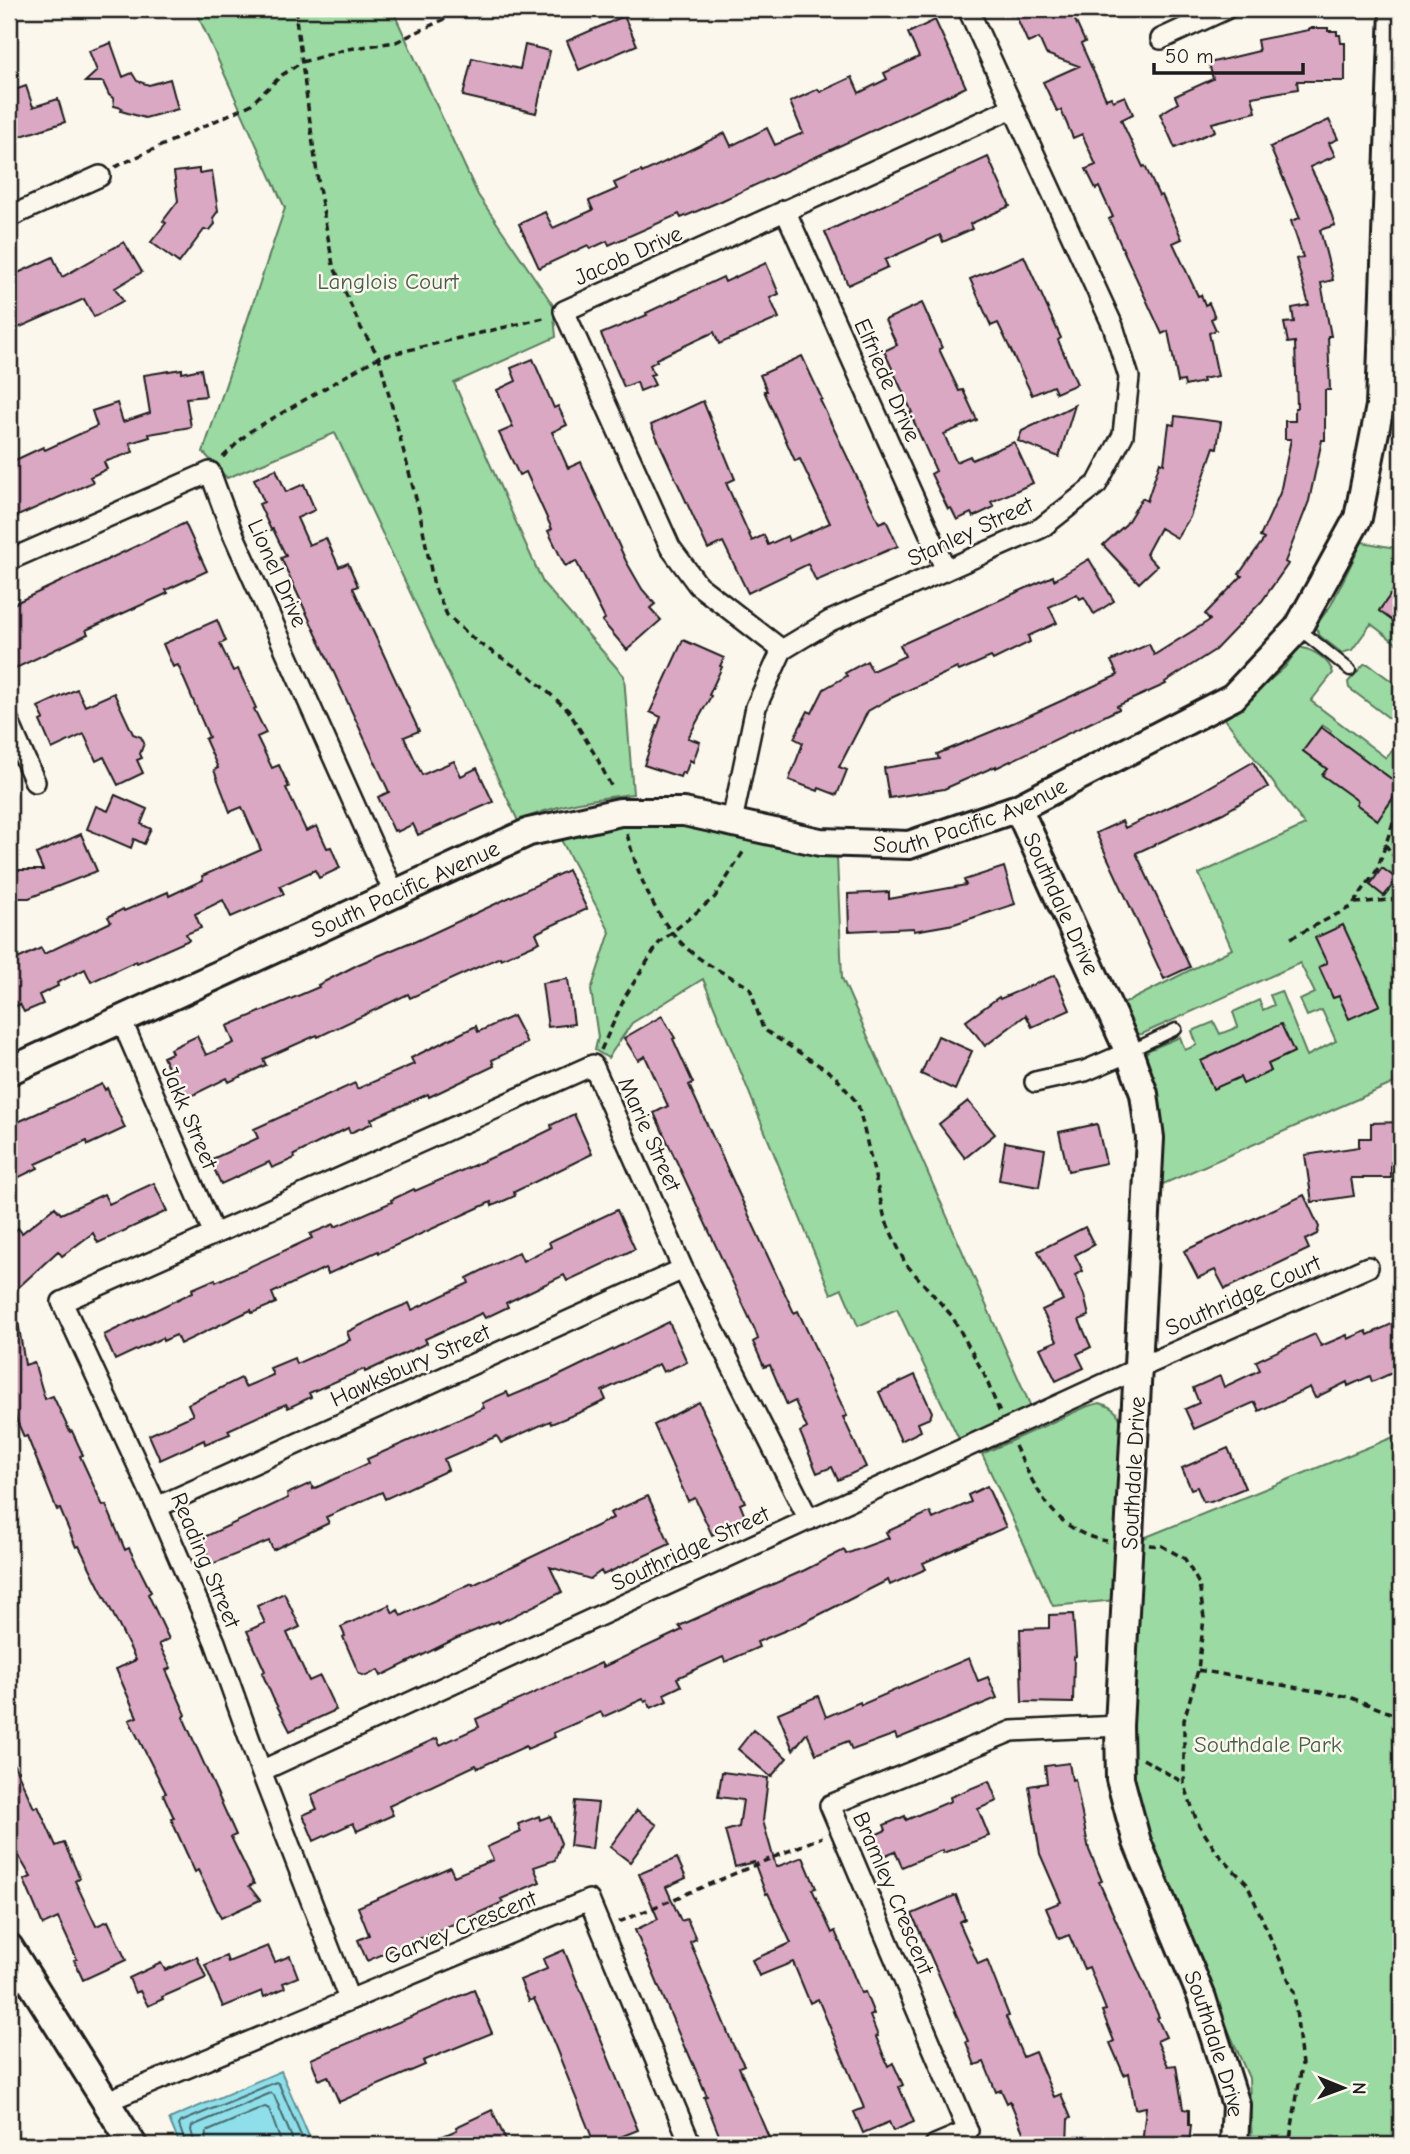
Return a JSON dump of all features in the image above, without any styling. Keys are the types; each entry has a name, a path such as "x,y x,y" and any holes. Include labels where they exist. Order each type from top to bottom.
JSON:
{"street":[{"name":"Stanley Street","path":"782,650 830,621 1041,528 1097,484 1123,435 1129,377 1113,326 968,9"},
{"path":"1161,39 1226,9"},
{"name":"South Pacific Avenue","path":"9,1071 529,832 621,812 684,812 820,842 909,845 1018,808 1233,697 1298,628 1358,518 1380,406 1394,9"},
{"name":"Jacob Drive","path":"782,650 698,585 670,547 564,311 1012,107"},
{"path":"9,217 100,176"},
{"name":"Elfriede Drive","path":"785,210 946,570"},
{"name":"Lionel Drive","path":"9,560 210,472 231,529 394,893"},
{"path":"732,821 756,707 782,650"},
{"path":"9,722 35,782"},
{"name":"Southdale Drive","path":"1018,808 1129,1052 1144,1094 1150,1138 1119,1726 1120,1779 1137,1842 1202,1998 1236,2105 1234,2145"},
{"name":"Jakk Street","path":"121,1019 214,1234"},
{"path":"1035,1082 1086,1071 1129,1052"},
{"name":"Marie Street","path":"214,1234 593,1065 683,1269 809,1520"},
{"name":"Reading Street","path":"214,1234 62,1302 157,1507 215,1642 261,1771 349,1999"},
{"name":"Southridge Court","path":"1139,1368 1368,1268"},
{"name":"Hawksbury Street","path":"157,1507 683,1269"},
{"name":"Southridge Street","path":"261,1771 1139,1368"},
{"name":"Bramley Crescent","path":"935,2145 968,2131 830,1805 1012,1731 1119,1726"},
{"name":"Garvey Crescent","path":"105,2102 589,1900 691,2145"},
{"path":"9,1947 133,2145"}],"lane":[{"path":"1298,628 1350,670"},
{"path":"1129,1052 1176,1029"}],"path":[{"path":"298,9 296,19 319,188 333,265 361,328 379,357 420,514 434,586 447,615 477,642 530,676 568,710 597,758 615,796"},
{"path":"128,159 250,105 282,75 302,62 348,49 396,42 466,9"},
{"path":"215,465 249,432 379,357 554,315"},
{"path":"1353,904 1377,870 1401,799"},
{"path":"627,832 634,860 657,913 673,932 690,951 750,988 764,1028 834,1075 858,1104 885,1219 905,1263 952,1316 984,1374 1003,1419"},
{"path":"1385,844 1401,866"},
{"path":"600,1053 626,995 659,943 715,897 746,848"},
{"path":"1291,938 1353,904 1401,899"},
{"path":"1013,1440 1040,1497 1066,1525 1098,1540 1117,1543"},
{"path":"1140,1545 1162,1546 1185,1559 1199,1584 1204,1618 1198,1670 1184,1720 1184,1783 1197,1822 1218,1854 1247,1884 1294,1992 1302,2065 1289,2145"},
{"path":"1198,1670 1349,1697 1401,1717"},
{"path":"1135,1754 1184,1783"},
{"path":"614,1924 827,1835"}],"green space":[{"name":"Langlois Court","path":"195,9 392,9 478,195 553,305 556,337 454,383 543,583 624,676 633,794 574,803 518,821 335,433 227,478 203,452 285,208"},
{"path":"1362,542 1401,549 1401,587 1398,585 1379,610 1401,627 1401,647 1371,624 1352,650 1342,653 1320,636 1315,627 1331,605"},
{"path":"1299,647 1320,656 1328,663 1333,673 1311,701 1386,758 1401,744 1401,786 1330,734 1331,731 1322,725 1303,751 1327,769 1323,775 1361,798 1357,804 1377,820 1401,789 1401,1080 1161,1185 1162,1146 1143,1056 1149,1050 1180,1037 1185,1050 1197,1045 1192,1031 1214,1022 1220,1034 1238,1027 1233,1012 1259,1000 1263,1010 1274,1005 1270,995 1281,991 1307,1056 1336,1041 1322,1010 1307,1016 1300,1000 1315,993 1300,963 1142,1034 1134,1035 1121,1005 1232,949 1199,874 1305,825 1225,719 1285,667","holes":["1382,868 1397,879 1384,896 1370,884","1343,925 1361,979 1368,977 1380,1005 1349,1018 1339,996 1333,998 1319,967 1327,963 1316,938","1229,1048 1294,1052 1268,1064 1271,1071 1243,1084 1240,1077 1213,1089 1201,1061"]},
{"path":"1364,664 1368,664 1401,688 1401,718 1398,721 1393,721 1349,688 1348,682"},
{"path":"664,823 701,828 837,857 842,978 1031,1407 959,1439 897,1309 858,1326 842,1289 831,1294 703,979 632,1023 608,1058 595,1050 598,1037 591,990 610,932 559,836 606,825"},
{"path":"1100,1403 1116,1413 1124,1431 1116,1600 1053,1606 982,1454"},
{"name":"Southdale Park","path":"1401,1434 1401,2145 1252,2145 1249,2078 1155,1860 1132,1771 1141,1539"}],"water":[{"path":"281,2071 311,2141 301,2145 180,2145 169,2119"}],"building":[{"path":"1013,9 1070,9 1085,42 1081,44 1106,99 1111,97 1113,101 1125,96 1133,114 1121,120 1143,167 1145,166 1159,196 1162,195 1182,239 1173,243 1198,296 1201,295 1205,305 1209,303 1215,317 1211,319 1216,330 1209,333 1218,376 1185,386 1184,381 1178,382 1168,331 1162,334 1109,219 1113,217 1099,187 1096,189 1086,169 1096,165 1082,134 1073,138 1061,110 1057,111 1043,82 1079,66 1046,54 1039,38 1028,43"},
{"path":"624,16 637,45 579,70 567,41"},
{"path":"935,20 966,87 681,218 679,214 609,245 607,241 590,249 588,245 539,268 519,224 545,212 553,228 593,210 589,201 617,189 614,183 641,171 642,173 725,133 731,146 767,128 775,145 803,133 790,102 852,77 859,93 887,79 884,73 919,57 908,33"},
{"path":"1309,28 1328,28 1328,31 1337,31 1337,35 1340,35 1341,43 1345,43 1345,81 1297,81 1298,89 1252,97 1256,112 1212,123 1215,131 1175,148 1160,114 1178,103 1175,96 1213,79 1209,63 1259,51 1257,40"},
{"path":"111,43 123,77 132,73 137,81 149,85 170,79 178,109 145,118 121,111 122,108 114,106 113,98 103,82 85,82 97,71 89,51"},
{"path":"525,45 550,51 536,113 463,96 472,58 520,69"},
{"path":"26,86 33,107 58,99 65,122 9,140 9,92"},
{"path":"1329,120 1338,139 1329,143 1335,156 1310,167 1325,196 1335,225 1320,230 1333,280 1321,283 1331,336 1328,336 1330,390 1325,390 1325,440 1322,440 1309,501 1285,562 1288,564 1262,601 1215,650 1165,682 1166,684 996,768 944,789 889,798 884,768 939,759 937,754 1118,675 1111,661 1149,644 1154,655 1210,620 1205,614 1242,576 1239,574 1264,539 1260,537 1280,493 1291,439 1285,439 1285,421 1295,421 1295,342 1288,343 1284,323 1294,322 1292,308 1309,305 1296,259 1303,257 1291,221 1300,218 1270,147"},
{"path":"988,157 1010,206 970,224 972,229 943,242 940,235 885,260 888,267 848,285 825,232"},
{"path":"199,169 199,173 212,171 218,211 213,218 215,224 210,230 204,230 179,263 151,242 178,201 174,172"},
{"path":"124,242 142,272 115,288 123,301 94,317 84,299 9,332 9,277 53,257 62,277"},
{"path":"1024,256 1061,338 1058,340 1077,384 1056,393 1053,386 1032,395 998,323 991,326 970,279"},
{"path":"766,263 779,294 770,298 779,318 719,344 714,332 656,359 657,361 650,365 654,374 650,375 655,385 640,391 637,382 624,387 601,334 647,315 646,313 723,277 725,282"},
{"path":"922,303 942,348 939,349 959,391 963,390 977,420 944,434 956,462 970,456 972,460 1014,442 1033,483 991,502 994,507 973,517 971,513 957,520 951,508 948,509 931,474 936,471 884,351 897,345 885,320"},
{"path":"802,356 879,523 886,520 898,546 816,581 808,564 748,593 723,542 708,549 651,425 703,401 735,479 726,483 752,541 764,535 768,545 787,536 789,541 830,523 800,459 795,461 764,391 767,391 760,375"},
{"path":"533,359 554,408 558,406 567,425 552,432 568,468 581,462 626,561 642,589 655,604 650,608 661,620 627,650 602,621 605,619 576,561 565,566 548,531 552,529 526,472 519,475 499,433 513,427 497,390 516,381 511,368"},
{"path":"182,369 182,373 201,369 206,396 186,398 191,427 149,434 150,437 130,443 133,452 104,462 107,469 90,477 93,482 9,520 9,463 97,426 92,411 117,403 123,422 150,413 144,375"},
{"path":"1075,405 1059,457 1018,441 1022,431"},
{"path":"1175,416 1221,422 1217,448 1214,447 1190,517 1177,538 1160,528 1146,554 1157,566 1139,583 1103,545 1126,524 1142,498 1147,501 1160,462 1164,464 1169,424 1174,425"},
{"path":"276,469 286,492 304,484 315,510 297,518 309,545 326,538 339,567 348,563 358,586 353,588 419,731 404,737 422,775 454,761 461,776 477,768 493,802 418,835 413,824 394,831 378,797 389,792 281,558 286,556 259,504 264,502 254,479"},
{"path":"185,523 207,571 166,590 168,593 86,630 88,634 16,668 9,652 9,606"},
{"path":"1089,559 1114,601 1094,614 1084,597 1080,599 1077,594 1049,607 1057,623 1028,636 1030,642 993,660 991,657 959,671 957,668 868,711 839,767 847,770 837,795 789,780 803,743 794,738 808,711 812,713 824,689 847,676 845,673 867,661 872,671 905,656 900,645 1053,576 1054,580"},
{"path":"1401,580 1401,627 1379,611"},
{"path":"217,620 226,641 220,644 233,671 238,669 266,733 257,737 272,768 279,765 289,787 286,788 306,831 317,826 327,848 331,847 340,868 319,878 315,870 280,886 284,894 231,917 223,900 195,914 201,928 186,934 189,940 91,982 85,969 39,995 43,1004 24,1012 20,1004 9,1010 9,963 41,948 44,954 111,922 108,917 123,909 124,911 168,892 169,896 203,880 202,876 261,850 242,807 230,812 214,770 218,768 205,739 209,737 178,665 173,667 163,644"},
{"path":"683,640 724,658 709,695 711,696 688,738 700,742 693,762 690,760 685,774 682,772 680,777 644,765 661,717 650,712"},
{"path":"77,689 85,706 114,693 133,734 141,737 144,743 140,754 142,758 137,760 143,773 118,785 104,757 96,761 84,734 52,749 40,721 44,719 38,707"},
{"path":"1321,727 1401,786 1378,820 1356,804 1358,801 1322,775 1327,769 1303,751"},
{"path":"1253,762 1268,787 1223,813 1136,853 1190,967 1164,979 1096,833 1122,821 1125,828 1197,794"},
{"path":"115,795 147,809 141,824 151,829 144,844 134,839 131,848 87,829 96,806 108,811"},
{"path":"81,834 97,871 29,898 9,898 9,870 43,870 36,854"},
{"path":"1004,867 1015,904 954,924 914,931 914,928 849,931 848,894 889,892 889,899 966,885 964,880"},
{"path":"1382,868 1397,879 1384,896 1370,885"},
{"path":"568,870 587,909 536,933 540,942 410,998 408,994 318,1037 317,1035 263,1059 266,1065 229,1082 227,1078 183,1100 163,1057 172,1053 170,1049 197,1036 206,1055 234,1043 227,1026 319,987 318,985 359,964 412,943"},
{"path":"1343,925 1380,1005 1349,1019 1339,996 1333,998 1319,967 1327,963 1315,938"},
{"path":"1055,975 1070,1010 1032,1027 1026,1015 985,1046 966,1021 999,997 1000,999"},
{"path":"568,979 574,1024 548,1027 542,983"},
{"path":"513,1016 527,1043 492,1060 494,1066 429,1097 428,1094 371,1119 373,1123 350,1133 348,1128 272,1168 269,1162 221,1184 210,1160 258,1138 254,1129 355,1083 357,1089 414,1064 411,1058 476,1026 478,1032"},
{"path":"662,1016 675,1038 673,1039 693,1083 689,1085 794,1313 798,1311 847,1416 843,1417 866,1467 838,1480 832,1467 817,1473 800,1432 807,1428 795,1401 787,1405 770,1365 764,1367 753,1342 758,1339 755,1330 654,1113 668,1106 645,1056 638,1060 624,1038"},
{"path":"1281,1024 1294,1052 1268,1064 1271,1071 1243,1084 1240,1077 1213,1089 1201,1061"},
{"path":"938,1036 972,1051 955,1090 921,1074"},
{"path":"102,1084 105,1090 107,1088 125,1128 88,1145 87,1141 36,1164 38,1168 9,1182 9,1126"},
{"path":"968,1101 995,1134 965,1158 939,1124"},
{"path":"574,1114 592,1154 514,1192 515,1196 492,1206 491,1202 328,1274 325,1268 272,1293 276,1303 252,1313 251,1310 180,1344 176,1335 163,1341 162,1338 115,1360 104,1335 193,1292 192,1289 215,1279 216,1282 312,1238 310,1234 334,1224 335,1227 392,1202 391,1200 414,1189 415,1191 509,1150 552,1129 551,1125"},
{"path":"1401,1122 1401,1162 1391,1162 1391,1178 1351,1178 1354,1196 1312,1202 1305,1155 1359,1147 1359,1138 1371,1138 1371,1123"},
{"path":"1097,1124 1106,1163 1068,1171 1059,1132"},
{"path":"1005,1142 1045,1149 1039,1187 999,1180"},
{"path":"154,1183 167,1211 98,1243 93,1233 62,1256 58,1251 9,1296 9,1237 18,1228 22,1233 55,1207 61,1214 104,1194 109,1204"},
{"path":"1304,1195 1319,1227 1317,1234 1305,1240 1309,1249 1225,1289 1215,1270 1198,1278 1184,1251"},
{"path":"617,1210 635,1249 567,1281 564,1275 506,1303 508,1307 485,1318 482,1313 425,1339 427,1343 365,1372 364,1369 309,1393 311,1397 288,1408 286,1404 228,1430 230,1434 205,1444 204,1440 160,1460 149,1435 193,1415 188,1404 241,1378 245,1387 273,1375 270,1368 294,1358 296,1364 350,1340 347,1332 385,1313 409,1303 412,1310 469,1283 467,1278 519,1252 523,1261 551,1247 549,1242"},
{"path":"1085,1227 1094,1245 1075,1255 1083,1271 1075,1275 1089,1316 1079,1320 1091,1347 1077,1354 1084,1368 1056,1381 1040,1348 1057,1341 1042,1310 1063,1300 1038,1251"},
{"path":"18,1321 25,1365 34,1362 45,1399 53,1396 70,1432 72,1431 83,1455 80,1456 103,1506 106,1505 125,1550 129,1548 151,1592 148,1594 169,1639 159,1644 171,1668 166,1670 186,1715 183,1717 236,1835 231,1837 254,1884 249,1886 260,1900 221,1918 198,1870 195,1872 171,1819 174,1818 163,1794 166,1793 129,1720 137,1717 116,1669 136,1660 79,1546 76,1547 60,1509 57,1510 27,1436 24,1437 9,1403 9,1322"},
{"path":"669,1322 687,1362 663,1372 659,1364 602,1391 606,1400 583,1411 551,1424 550,1421 501,1443 497,1436 444,1459 448,1470 385,1499 382,1492 326,1517 329,1523 273,1550 269,1541 212,1564 200,1539 288,1498 287,1494 311,1483 313,1489 369,1463 367,1459 484,1408 482,1403 507,1392 509,1397 552,1379"},
{"path":"1396,1322 1401,1335 1401,1369 1372,1382 1370,1376 1348,1386 1347,1382 1315,1398 1310,1387 1259,1411 1255,1402 1194,1429 1185,1409 1199,1403 1193,1388 1220,1376 1224,1387 1260,1370 1256,1361 1315,1334 1321,1346 1347,1335 1348,1339 1366,1331 1368,1335"},
{"path":"915,1375 932,1412 930,1418 918,1423 921,1431 901,1441 879,1392"},
{"path":"699,1402 745,1502 740,1504 746,1519 712,1535 695,1498 688,1501 654,1425"},
{"path":"1228,1448 1245,1488 1211,1502 1203,1501 1197,1487 1191,1489 1182,1468"},
{"path":"987,1486 1006,1527 923,1563 926,1569 890,1585 888,1580 801,1624 757,1642 759,1647 725,1662 723,1657 677,1678 681,1686 664,1694 667,1701 651,1708 647,1700 645,1702 643,1699 603,1717 601,1712 553,1733 555,1737 527,1749 526,1746 478,1768 476,1765 389,1806 393,1815 357,1831 353,1823 314,1841 303,1815 317,1809 311,1795 437,1738 440,1745 479,1727 476,1719 601,1663 603,1667 682,1630 679,1626 844,1550 846,1554 889,1538 886,1532 930,1512 933,1519 971,1502 968,1495"},
{"path":"648,1496 670,1544 603,1575 601,1571 590,1579 550,1567 562,1592 499,1623 498,1621 455,1639 381,1676 378,1670 366,1676 359,1674 341,1627 389,1605 393,1613 398,1610 401,1616 613,1518 610,1513"},
{"path":"284,1593 300,1627 287,1633 309,1681 320,1676 336,1710 290,1731 262,1673 265,1671 247,1631 265,1623 257,1606"},
{"path":"1073,1614 1076,1656 1073,1703 1022,1702 1020,1629 1049,1628 1049,1615"},
{"path":"969,1658 978,1681 988,1677 997,1698 897,1739 895,1734 852,1750 848,1741 816,1754 807,1733 793,1750 778,1713 818,1696 826,1717 860,1702 861,1705"},
{"path":"753,1730 787,1758 771,1777 738,1749"},
{"path":"9,1754 34,1808 38,1806 56,1846 64,1843 80,1878 75,1881 96,1926 108,1921 126,1960 83,1980 74,1960 77,1959 58,1918 43,1925 24,1880 31,1877 9,1840"},
{"path":"1069,1763 1072,1780 1075,1779 1089,1850 1102,1881 1099,1882 1159,2017 1157,2018 1166,2037 1157,2041 1168,2066 1176,2065 1183,2109 1189,2110 1189,2145 1142,2145 1146,2107 1135,2109 1129,2073 1124,2075 1110,2043 1114,2041 1102,2011 1106,2010 1089,1967 1084,1969 1069,1935 1059,1939 1046,1908 1061,1902 1040,1854 1029,1786 1047,1783 1045,1766"},
{"path":"722,1772 768,1778 763,1821 776,1867 803,1857 816,1888 812,1889 832,1933 835,1931 861,1993 865,1992 874,2014 870,2016 878,2036 876,2037 888,2066 893,2063 903,2085 899,2087 914,2122 893,2131 889,2122 863,2133 854,2112 864,2108 818,1999 810,2003 793,1962 759,1976 752,1960 791,1943 768,1893 766,1894 754,1862 735,1867 725,1831 739,1827 743,1800 718,1797"},
{"path":"989,1781 997,1801 978,1809 989,1836 943,1853 942,1850 902,1867 895,1851 881,1857 873,1836 886,1830 884,1825 905,1816 906,1820 951,1801 950,1797"},
{"path":"575,1801 598,1803 592,1849 570,1846"},
{"path":"637,1810 657,1825 630,1862 610,1847"},
{"path":"539,1816 540,1820 550,1816 561,1843 555,1860 534,1867 540,1882 501,1899 503,1902 367,1961 358,1940 369,1935 358,1907 450,1867 454,1876 493,1860 487,1847 521,1832 518,1824"},
{"path":"677,1858 686,1878 666,1887 681,1921 687,1919 696,1939 690,1942 744,2065 739,2067 772,2145 723,2145 704,2097 707,2096 635,1930 658,1919 639,1874"},
{"path":"956,1895 965,1919 959,1922 978,1964 987,1960 1023,2057 1035,2052 1054,2097 1061,2094 1071,2118 1068,2119 1067,2145 1022,2145 1023,2132 1010,2101 1007,2103 1001,2090 996,2092 984,2062 975,2065 966,2042 968,2041 912,1914"},
{"path":"268,1946 275,1962 290,1956 298,1977 283,1983 285,1988 264,1997 262,1991 223,2007 205,1965 226,1956 228,1962"},
{"path":"564,1950 638,2130 600,2145 595,2145 549,2031 534,1999 529,2001 520,1980 547,1969 543,1959"},
{"path":"197,1957 206,1978 148,2006 140,1991 135,1993 129,1978 161,1963 165,1970"},
{"path":"474,1990 492,2033 423,2061 425,2065 339,2102 328,2076 319,2080 311,2059"},
{"path":"492,2110 508,2145 422,2145 457,2130 456,2127"}]}
